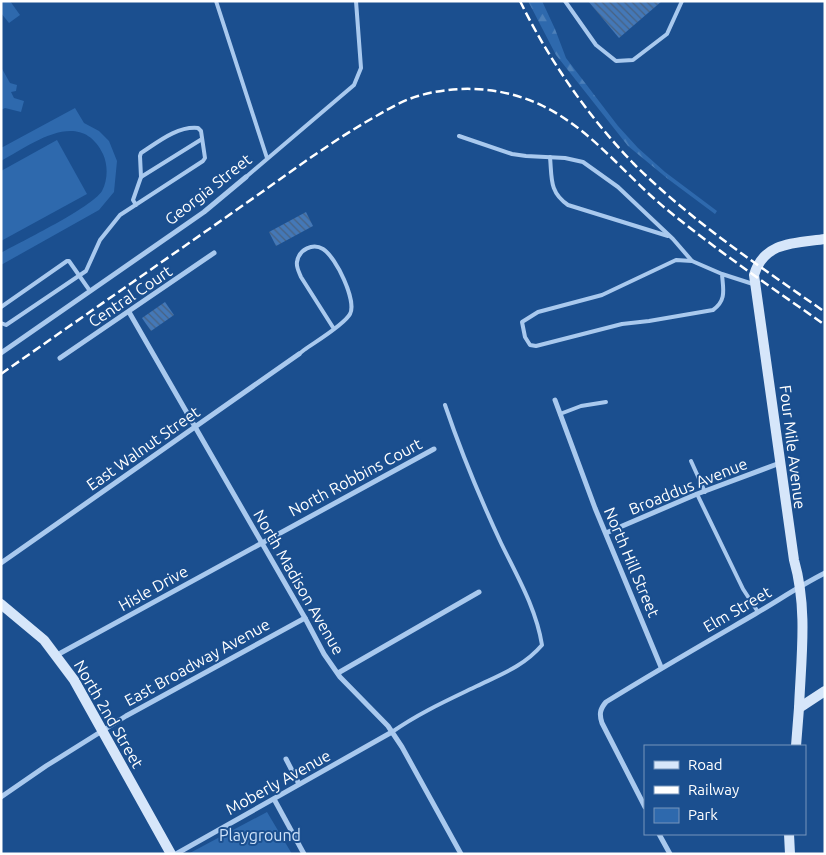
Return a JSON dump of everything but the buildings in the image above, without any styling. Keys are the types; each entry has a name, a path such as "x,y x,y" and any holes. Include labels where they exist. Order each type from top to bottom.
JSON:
{"street":[{"name":"Georgia Street","path":"1,353 204,212 246,176"},
{"name":"Four Mile Avenue","path":"796,745 803,644 803,614 754,275 762,257 767,252 783,245 825,239"},
{"name":"Central Court","path":"60,358 214,253"},
{"name":"North Madison Avenue","path":"129,312 262,542 324,654 349,688 392,732 416,769 461,854"},
{"name":"East Walnut Street","path":"1,563 299,354"},
{"name":"North Hill Street","path":"555,400 582,475 661,667"},
{"name":"North Robbins Court","path":"262,542 434,449"},
{"name":"Broaddus Avenue","path":"606,533 697,494 780,463"},
{"name":"Hisle Drive","path":"57,656 262,542"},
{"name":"Elm Street","path":"661,667 758,612 800,585 825,573"},
{"path":"338,673 479,592"},
{"name":"North 2nd Street","path":"1,604 44,640 74,680 171,854"},
{"name":"East Broadway Avenue","path":"1,797 46,766 160,696 305,618"},
{"path":"644,805 600,717 602,707 606,702 661,667"},
{"path":"799,708 825,691"},
{"name":"Moberly Avenue","path":"176,854 392,732"},
{"path":"286,759 299,784"},
{"path":"274,799 304,854"},
{"path":"660,835 670,854"},
{"path":"789,835 790,854"}],"lane":[{"path":"216,1 266,158"},
{"name":"Georgia Street","path":"246,176 354,85 361,68 356,1"},
{"path":"565,1 596,45 616,60 633,60 668,34 682,1"},
{"path":"1,323 6,325 80,276 86,271 100,240 120,215 136,205 203,161 205,158 201,131 198,128 180,130 173,133 141,153 141,177 133,200 136,205"},
{"path":"460,136 512,154 565,158 583,162 618,187 692,261"},
{"path":"141,177 202,139"},
{"path":"550,157 553,189 560,199 568,205 670,237"},
{"path":"299,354 346,320 350,314 352,303 350,294 331,257 321,248 310,247 299,255 297,268 334,328"},
{"path":"722,274 722,298 720,305 713,310 622,324 536,346 530,345 525,337 522,322 538,312 602,295 676,260 692,261 755,285"},
{"path":"1,307 67,261 69,261 90,291"},
{"path":"560,414 581,406 606,402"},
{"path":"392,732 407,721 439,704 512,670 531,658 542,645 539,628 530,602 500,541 457,440 445,405"},
{"path":"691,460 705,492"},
{"path":"697,494 742,589 758,612"}],"green space":[{"path":"1,1 10,1 20,15 9,23 1,13"},
{"path":"528,1 542,1 566,58 618,126 638,148 665,172 717,211 715,214 628,146 556,55"},
{"path":"1,67 10,83 17,85 16,91 11,92 14,98 24,101 21,112 5,108 1,110"},
{"path":"75,108 84,123 99,131 109,141 117,161 114,192 99,210 1,265 1,253 71,215 95,198 104,187 106,177 105,158 93,140 82,133 69,131 55,133 1,161 1,148"},
{"path":"57,140 87,194 1,241 1,171"},
{"name":"Playground","path":"267,812 292,854 188,854"}],"railway":[{"path":"520,1 556,66 600,126 633,163 701,223 825,312"},
{"path":"1,374 348,133 387,110 418,96 434,92 465,89 481,89 513,95 543,106 561,116 607,153 650,195 684,224 825,325"}]}
